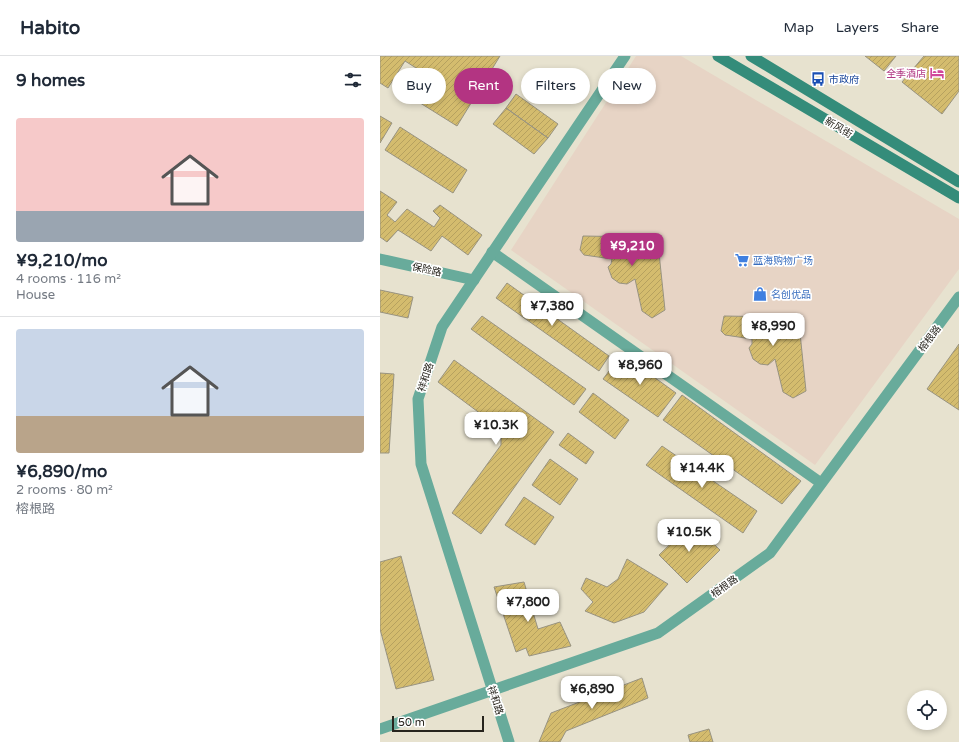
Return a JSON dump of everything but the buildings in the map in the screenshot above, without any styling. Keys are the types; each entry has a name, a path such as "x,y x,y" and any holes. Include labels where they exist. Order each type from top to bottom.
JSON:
{"main road":[{"name":"新风街","path":"718,56 959,198"},
{"name":"新风街","path":"751,56 959,182"}],"street":[{"name":"祥和路","path":"509,742 421,464 418,398 442,327 625,56"},
{"path":"492,252 822,483"},
{"name":"保险路","path":"380,259 474,280"},
{"name":"榕根路","path":"380,729 492,689 658,633 770,553 959,297"}],"shaded area":[{"name":"蓝海购物广场","path":"636,56 681,56 959,219 959,269 815,465 511,250 605,104 656,104 656,68 628,68"}],"place":[{"name":"全季酒店","path":"937,73"},
{"name":"市政府","path":"818,79"},
{"name":"蓝海购物广场","path":"742,260"},
{"name":"名创优品","path":"760,294"}]}
